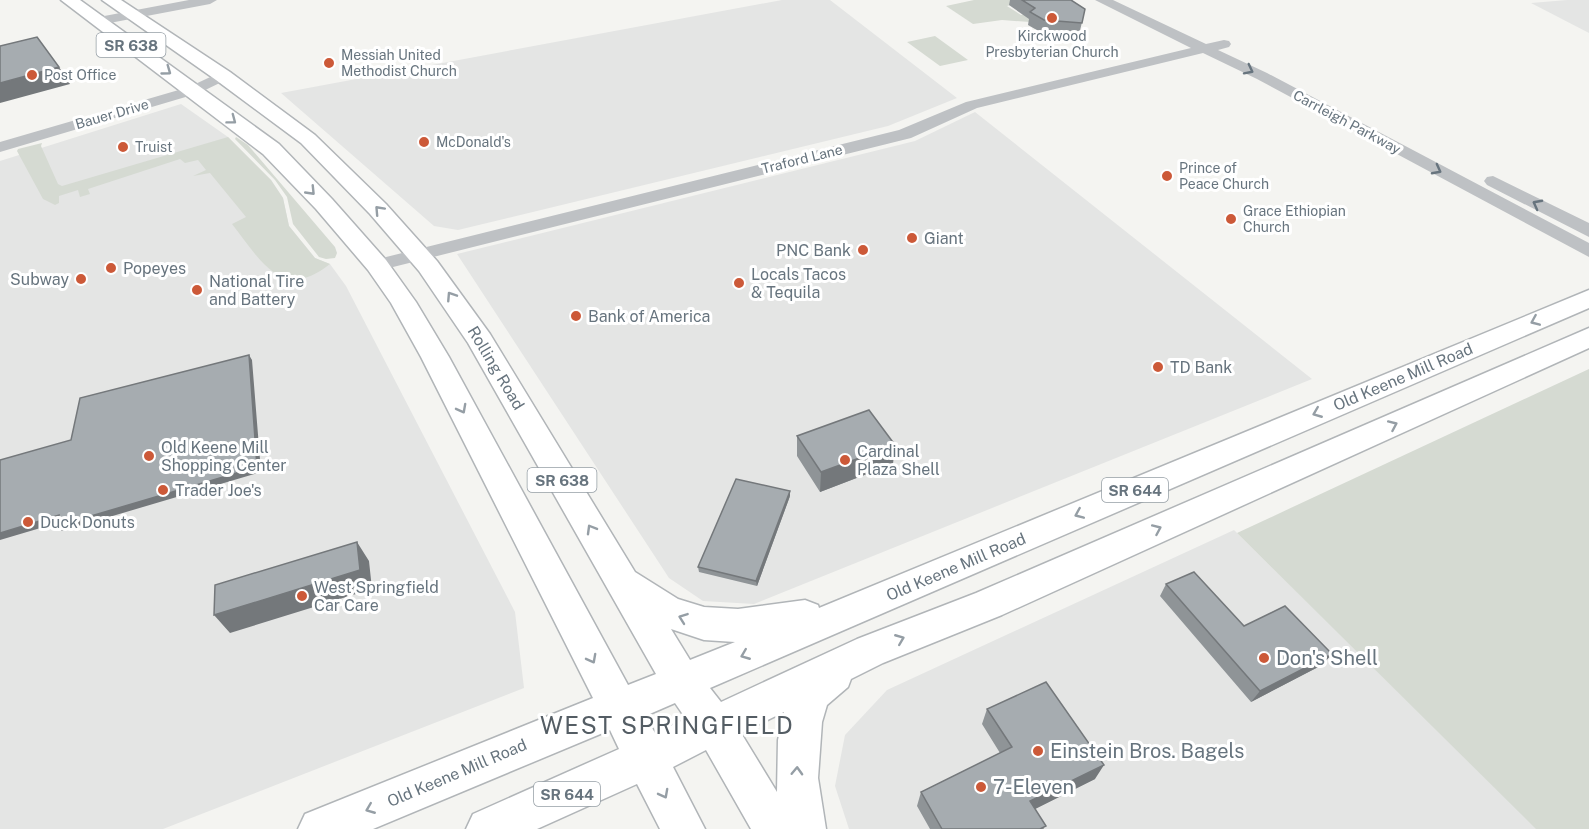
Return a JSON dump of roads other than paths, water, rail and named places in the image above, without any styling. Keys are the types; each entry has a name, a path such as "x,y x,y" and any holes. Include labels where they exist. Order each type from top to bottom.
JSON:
{"main road":[{"name":"SR 638","path":"69,0 271,149 324,204 376,265 403,302 435,357 683,829"},
{"name":"Rolling Road","path":"110,0 223,76 308,139 345,175 418,254 445,287 480,340 620,580 681,680 714,725 775,829"},
{"name":"Old Keene Mill Road","path":"320,829 865,606 1589,298"},
{"name":"SR 644","path":"488,829 645,759 870,651 989,604 1589,337"},
{"path":"620,580 669,612 696,622 719,626 756,625 865,606"},
{"path":"804,829 797,788 798,753 805,711 813,691 825,680 870,651"}],"street":[{"path":"99,21 210,0"},
{"name":"Carrleigh Parkway","path":"1123,1 1472,170 1589,231"},
{"name":"Carrleigh Parkway","path":"1215,47 1312,102 1589,251"},
{"name":"Traford Lane","path":"376,265 905,134 972,105 1215,47"},
{"name":"Bauer Drive","path":"0,147 194,90 223,76"}],"place":[{"name":"Kirckwood Presbyterian Church","path":"1052,18"},
{"name":"Messiah United Methodist Church","path":"329,63"},
{"name":"Post Office","path":"32,75"},
{"name":"McDonald's","path":"424,142"},
{"name":"Truist","path":"123,147"},
{"name":"Prince of Peace Church","path":"1167,176"},
{"name":"Grace Ethiopian Church","path":"1231,219"},
{"name":"Giant","path":"912,238"},
{"name":"PNC Bank","path":"863,250"},
{"name":"Popeyes","path":"111,268"},
{"name":"Subway","path":"81,279"},
{"name":"Locals Tacos & Tequila","path":"739,283"},
{"name":"National Tire and Battery","path":"197,290"},
{"name":"Bank of America","path":"576,316"},
{"name":"TD Bank","path":"1158,367"},
{"name":"Old Keene Mill Shopping Center","path":"149,456"},
{"name":"Cardinal Plaza Shell","path":"845,460"},
{"name":"Trader Joe's","path":"163,490"},
{"name":"Duck Donuts","path":"28,522"},
{"name":"West Springfield Car Care","path":"302,596"},
{"name":"Don's Shell","path":"1264,658"},
{"name":"Einstein Bros. Bagels","path":"1038,751"},
{"name":"7-Eleven","path":"981,787"}],"district":[{"name":"WEST SPRINGFIELD","path":"667,725"}]}
